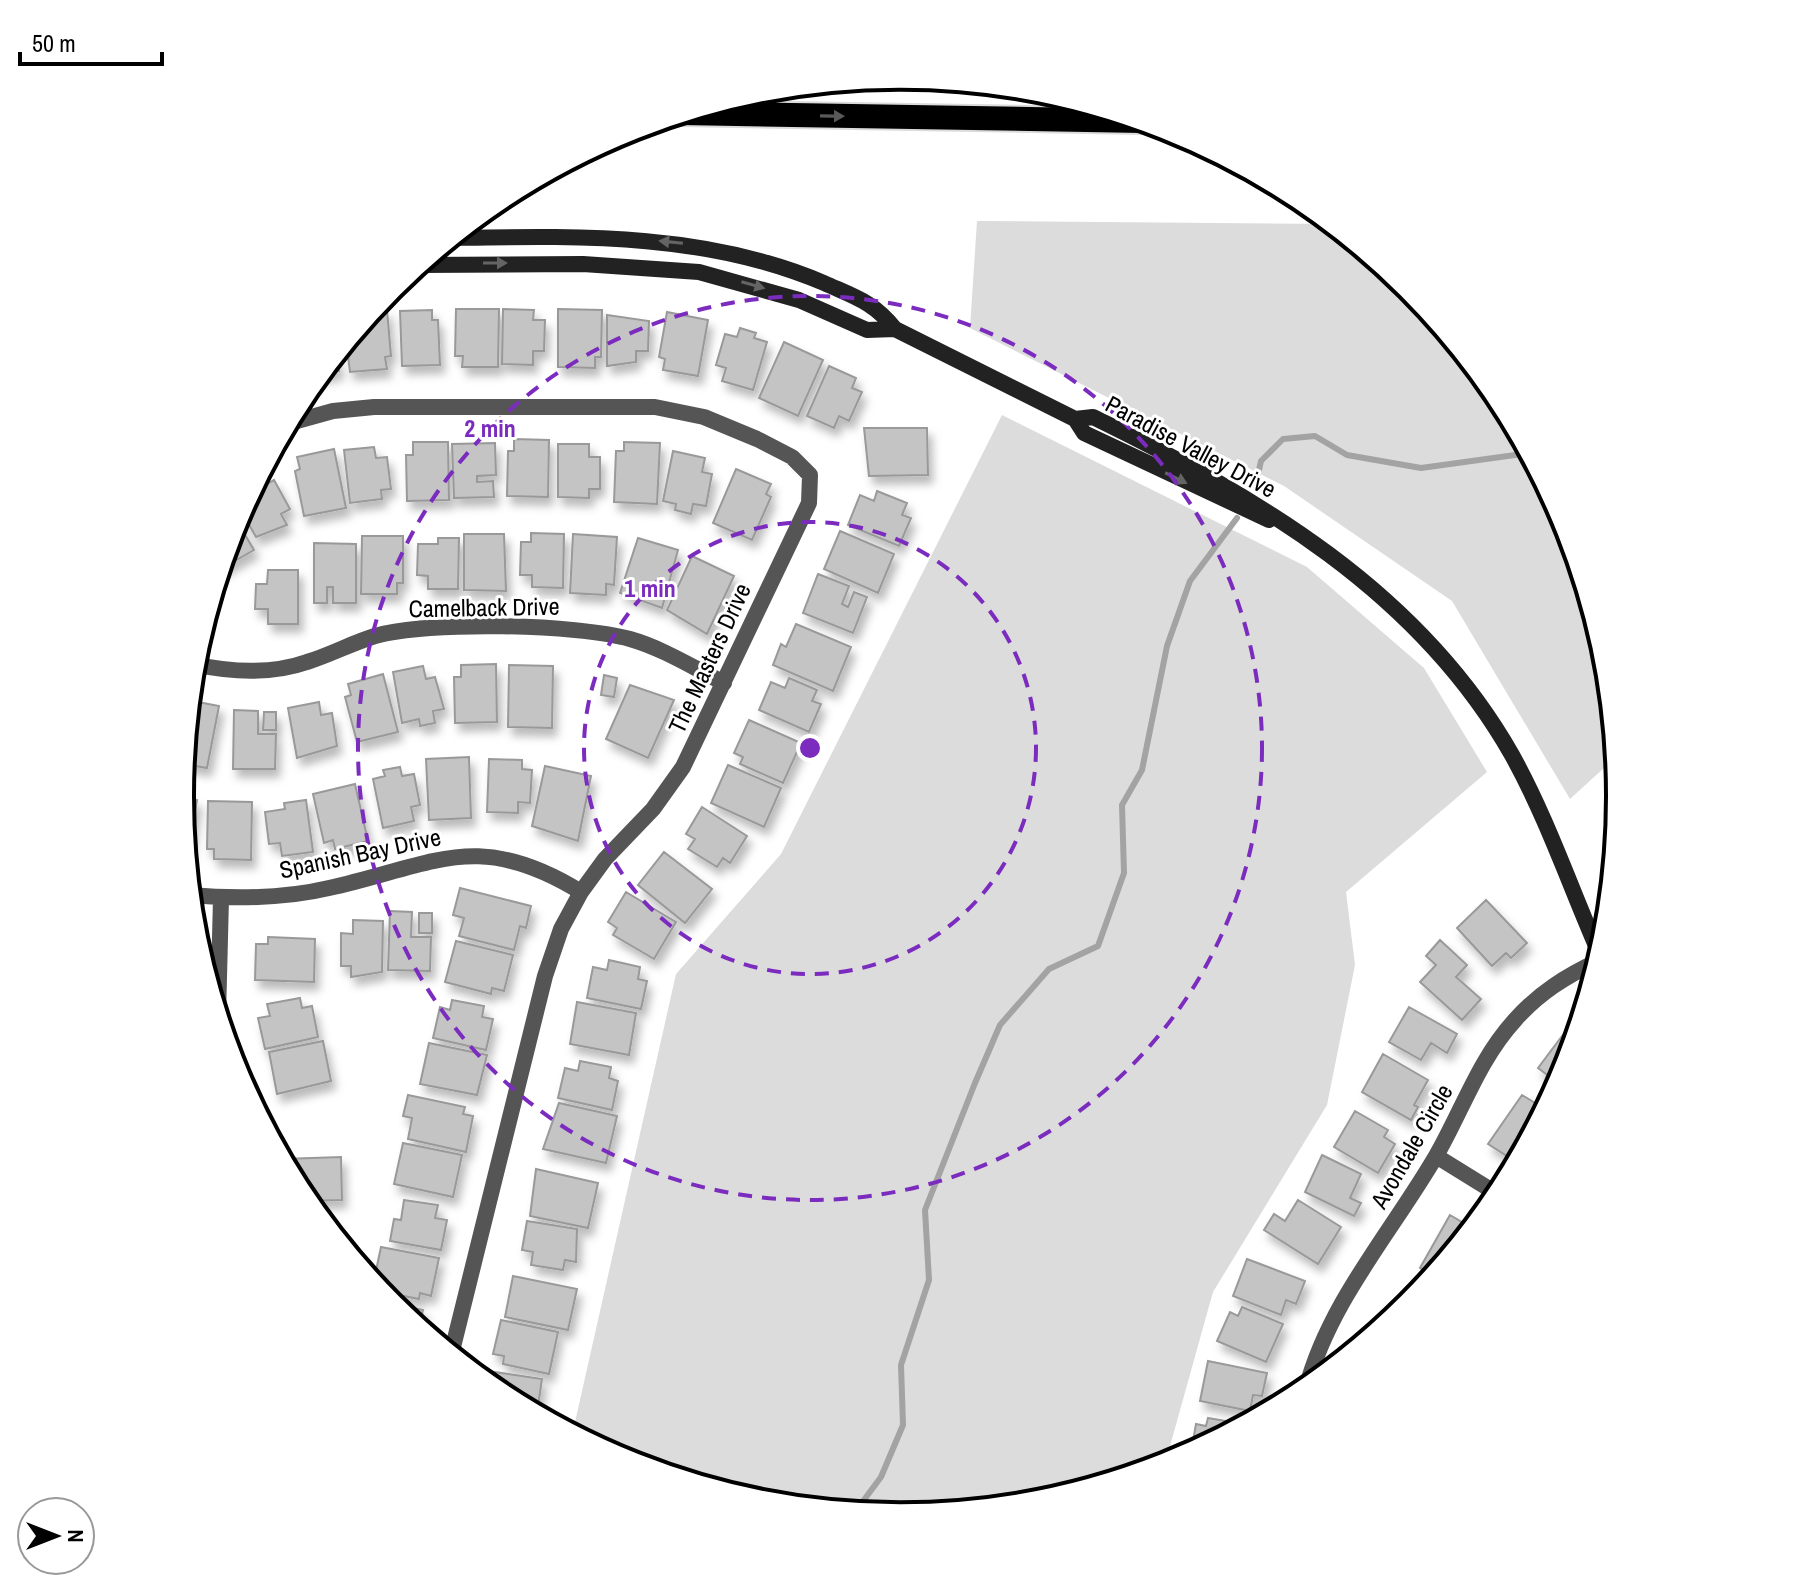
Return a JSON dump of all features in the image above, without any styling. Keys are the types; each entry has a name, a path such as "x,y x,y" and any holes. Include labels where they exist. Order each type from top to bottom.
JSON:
{"highway":[{"path":"719,114 1103,120"}],"street":[{"name":"Paradise Valley Drive","path":"467,238 651,240 706,246 759,259 877,306 895,329 1075,419 1093,417 1255,503 1342,562 1384,596 1424,634 1457,674 1519,769 1591,939"},
{"name":"Paradise Valley Drive","path":"434,265 583,264 699,272 799,300 867,330 895,329"},
{"name":"The Masters Drive","path":"303,419 333,411 374,407 655,407 704,417 792,457 810,475 809,503 683,767 653,809 605,859 581,892 561,929 545,976 454,1343"},
{"name":"Camelback Drive","path":"206,667 226,671 265,670 304,663 377,636 413,630 555,628 599,632 634,640 724,683"},
{"name":"Spanish Bay Drive","path":"201,896 284,896 330,888 435,858 476,856 550,873 581,892"},
{"path":"219,982 221,898"},
{"name":"Avondale Circle","path":"1314,1367 1329,1324 1436,1156 1487,1057 1514,1021 1542,992 1584,967"},
{"path":"1436,1156 1487,1188"}],"shaded area":[{"path":"977,221 1312,224 1365,265 1430,331 1460,366 1511,443 1552,526 1581,613 1592,658 1605,767 1570,799 1452,601 1284,486 970,328"},
{"path":"1002,415 1307,567 1424,668 1487,772 1346,892 1355,965 1327,1105 1213,1292 1169,1448 1082,1478 992,1496 900,1502 807,1496 717,1478 673,1465 575,1423 676,974 781,854"}],"building":[{"path":"456,309 499,309 498,367 462,367 463,356 455,356"},
{"path":"503,309 534,310 533,320 545,320 544,351 533,351 533,365 502,364"},
{"path":"558,309 602,310 601,357 595,357 595,368 558,367"},
{"path":"432,310 432,320 438,320 440,365 402,366 400,311"},
{"path":"387,311 391,356 385,357 387,369 350,372 348,356"},
{"path":"667,312 708,320 698,376 663,370 665,359 659,357"},
{"path":"607,315 649,321 648,351 636,351 636,362 607,366"},
{"path":"740,328 756,333 754,338 767,342 753,390 722,381 726,368 716,365 725,334 737,337"},
{"path":"784,342 823,360 798,416 759,398"},
{"path":"829,366 856,378 852,388 862,392 849,421 839,416 834,428 807,416"},
{"path":"864,428 927,428 928,475 869,476"},
{"path":"514,439 549,440 548,497 507,496 508,451 514,451"},
{"path":"413,442 448,442 449,500 407,501 406,455 413,455"},
{"path":"624,442 660,443 657,504 614,502 616,451 624,451"},
{"path":"495,443 496,475 477,476 477,482 493,481 494,497 454,498 452,444"},
{"path":"558,444 589,444 589,457 600,457 600,489 589,489 589,498 558,497"},
{"path":"374,447 376,458 387,457 391,489 381,490 382,499 350,503 344,450"},
{"path":"334,449 346,508 304,516 295,471 300,469 297,457"},
{"path":"673,451 705,458 702,472 712,474 706,506 693,504 691,514 675,510 676,504 663,501"},
{"path":"736,469 771,484 766,494 771,497 752,540 713,523"},
{"path":"274,480 290,509 281,514 287,525 256,537 248,523 266,485"},
{"path":"877,491 907,503 902,515 911,518 899,546 848,525 860,495 874,501"},
{"path":"840,531 894,554 878,593 824,569"},
{"path":"531,533 564,534 563,588 532,587 532,575 520,575 521,542 531,542"},
{"path":"244,534 254,550 234,562"},
{"path":"464,534 504,534 506,591 464,590"},
{"path":"573,534 617,537 614,585 606,584 606,595 570,593"},
{"path":"362,536 403,536 403,583 397,583 397,594 361,594"},
{"path":"438,538 459,538 458,589 428,589 428,576 417,575 418,544 438,544"},
{"path":"638,538 678,550 662,608 620,593"},
{"path":"314,543 356,544 356,603 333,603 333,587 327,587 327,603 314,603"},
{"path":"692,556 734,576 707,634 667,610"},
{"path":"268,570 298,570 298,624 268,624 268,609 255,609 256,584 267,584"},
{"path":"818,574 849,586 842,604 848,607 854,592 867,597 853,633 803,613"},
{"path":"796,624 851,647 833,691 773,665 781,644 786,647"},
{"path":"496,664 497,722 455,723 454,677 461,677 461,665"},
{"path":"509,665 553,666 552,728 508,727"},
{"path":"423,666 426,679 435,677 444,709 433,711 435,723 420,726 419,719 402,723 393,672"},
{"path":"383,674 398,732 357,742 345,697 351,695 348,684"},
{"path":"604,675 617,678 614,697 601,695"},
{"path":"789,678 817,690 812,701 821,704 809,732 759,710 771,682 785,688"},
{"path":"630,685 674,700 648,758 606,739"},
{"path":"200,702 219,706 207,768 195,766"},
{"path":"319,702 321,715 332,713 337,746 297,758 288,708"},
{"path":"234,710 258,711 258,734 276,734 275,769 233,769"},
{"path":"264,712 276,712 276,730 263,730"},
{"path":"749,720 801,743 783,783 740,764 743,757 734,753"},
{"path":"469,757 471,818 429,820 426,759"},
{"path":"489,759 522,760 522,769 532,770 530,803 518,802 518,813 487,812"},
{"path":"728,765 781,788 764,827 711,803"},
{"path":"545,766 591,776 578,841 532,826"},
{"path":"400,767 402,776 414,774 420,805 411,807 414,821 383,828 373,779 385,776 383,770"},
{"path":"355,784 368,841 335,849 333,840 324,843 313,794"},
{"path":"306,800 313,852 282,856 280,843 269,844 265,812 285,809 284,803"},
{"path":"208,801 252,802 251,860 214,859 214,849 207,849"},
{"path":"702,807 747,836 730,863 723,858 717,867 688,849 695,839 686,834"},
{"path":"664,852 712,889 685,923 638,885"},
{"path":"460,888 531,906 526,928 520,926 514,950 459,936 464,918 453,915"},
{"path":"626,892 676,922 654,959 613,935 617,928 608,922"},
{"path":"1486,900 1527,943 1511,958 1506,953 1492,966 1457,928"},
{"path":"390,911 412,912 411,937 431,937 430,971 388,970"},
{"path":"419,913 432,913 432,933 419,933"},
{"path":"353,920 383,921 382,972 351,977 351,966 341,966 341,933 353,934"},
{"path":"268,937 315,939 314,982 255,980 256,944 268,944"},
{"path":"1440,940 1467,965 1456,977 1481,999 1462,1020 1420,982 1436,965 1426,956"},
{"path":"456,941 513,955 504,991 492,988 491,994 445,982"},
{"path":"609,960 640,967 638,979 647,981 641,1009 587,998 593,967 607,970"},
{"path":"300,998 302,1008 312,1006 318,1037 265,1049 258,1018 270,1016 267,1004"},
{"path":"452,1000 484,1006 482,1017 493,1019 486,1050 433,1038 440,1007 450,1010"},
{"path":"577,1002 636,1013 629,1055 570,1044"},
{"path":"1409,1007 1457,1034 1447,1053 1431,1043 1421,1060 1389,1042"},
{"path":"1564,1033 1548,1075 1538,1068"},
{"path":"323,1041 331,1081 277,1094 269,1052"},
{"path":"429,1043 487,1055 477,1095 420,1084"},
{"path":"1383,1054 1428,1080 1414,1105 1418,1107 1411,1120 1362,1092"},
{"path":"580,1061 611,1067 609,1078 618,1081 612,1110 558,1098 565,1068 578,1071"},
{"path":"408,1095 465,1107 463,1114 473,1116 466,1152 408,1139 412,1118 403,1116"},
{"path":"1522,1095 1535,1103 1507,1156 1488,1144"},
{"path":"559,1103 617,1116 606,1163 543,1149"},
{"path":"1355,1111 1388,1130 1384,1137 1395,1144 1378,1173 1334,1147"},
{"path":"403,1143 462,1155 453,1197 394,1184"},
{"path":"1322,1155 1361,1174 1350,1198 1361,1203 1354,1216 1305,1192"},
{"path":"341,1157 342,1200 321,1201 294,1159"},
{"path":"536,1169 598,1183 588,1228 530,1216"},
{"path":"404,1200 438,1205 435,1218 447,1220 441,1250 390,1241 394,1219 401,1220"},
{"path":"1298,1200 1341,1227 1318,1264 1264,1230 1274,1214 1285,1221"},
{"path":"1450,1215 1463,1222 1422,1269 1420,1268"},
{"path":"527,1221 577,1229 576,1262 565,1260 563,1270 531,1265 533,1252 522,1250"},
{"path":"381,1247 439,1258 431,1296 420,1293 419,1299 400,1295 376,1269"},
{"path":"1247,1259 1305,1281 1296,1304 1286,1300 1281,1315 1233,1296"},
{"path":"513,1276 577,1289 568,1330 505,1317"},
{"path":"1242,1307 1283,1324 1266,1362 1217,1341 1230,1312 1238,1316"},
{"path":"501,1320 558,1332 549,1374 503,1364 504,1356 493,1354"},
{"path":"1208,1361 1267,1373 1262,1396 1253,1395 1251,1408 1246,1410 1200,1401"},
{"path":"491,1371 542,1379 539,1402"},
{"path":"1208,1418 1226,1421 1194,1437 1196,1424 1206,1426"}],"waterway":[{"path":"1256,483 1261,461 1283,439 1315,436 1347,455 1421,468 1517,455"},
{"path":"864,1500 881,1477 903,1425 901,1365 929,1280 925,1210 1000,1025 1049,969 1098,946 1124,873 1122,805 1142,770 1167,646 1190,581 1237,518"}]}
